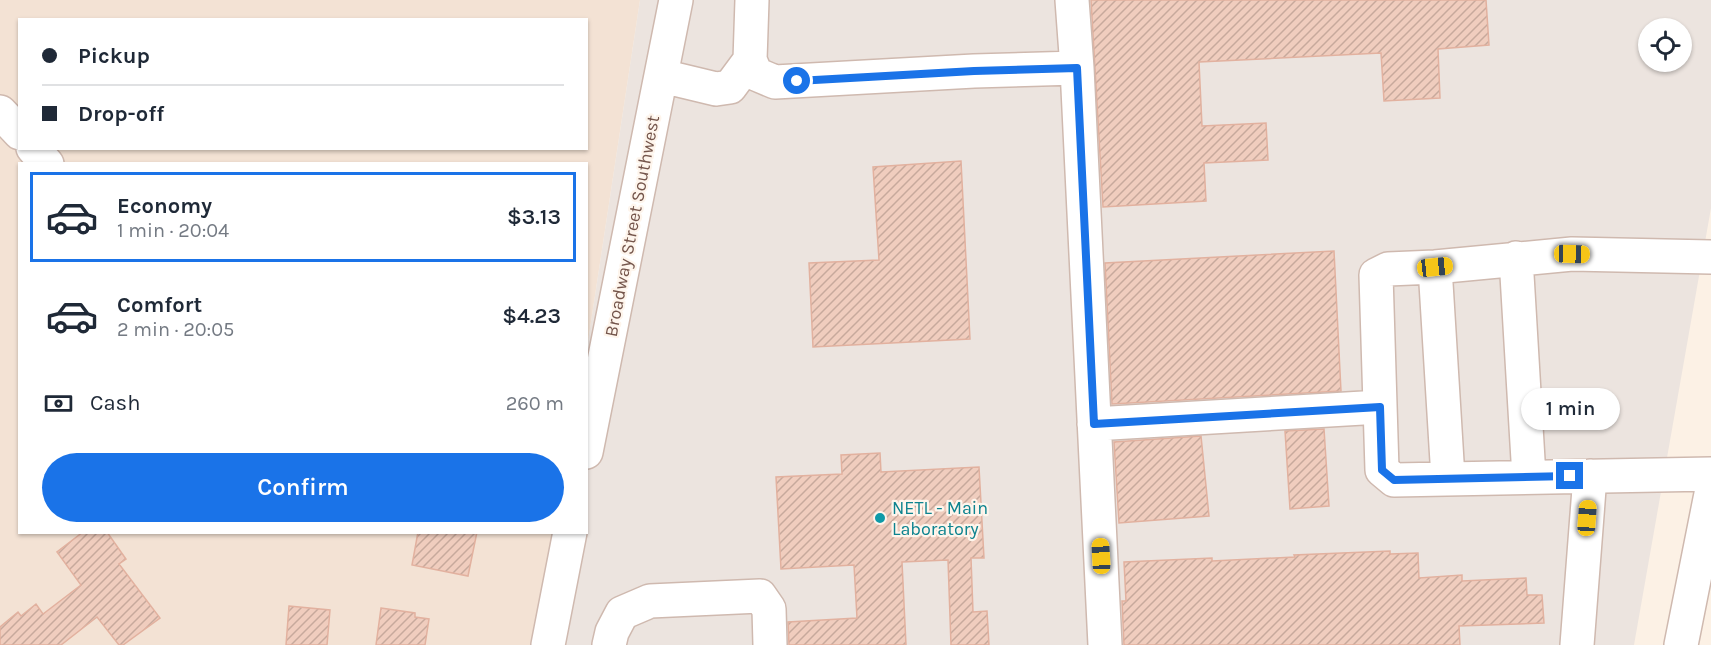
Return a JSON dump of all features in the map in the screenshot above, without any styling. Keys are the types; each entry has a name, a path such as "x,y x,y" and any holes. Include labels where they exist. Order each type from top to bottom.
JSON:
{"street":[{"name":"Broadway Street Southwest","path":"588,442 676,0"},
{"path":"752,0 750,60 756,74 775,82 1077,68"},
{"path":"1072,0 1105,645"},
{"path":"662,76 716,89 730,87 750,60"},
{"path":"0,112 18,132"},
{"path":"35,150 45,162"},
{"path":"1711,257 1572,254 1435,267 1388,269 1376,275 1382,470 1394,480 1711,474"},
{"path":"1516,258 1529,477"},
{"path":"1435,267 1448,478"},
{"path":"1094,424 1380,407"},
{"path":"1578,645 1590,476"},
{"path":"1681,645 1711,494"},
{"path":"548,645 570,534"},
{"path":"609,645 612,632 622,613 650,601 760,596 769,609 770,645"}],"shaded area":[{"path":"0,0 640,0 588,341 588,162 18,162 18,534 558,534 541,645 0,645"},
{"path":"640,0 1711,0 1711,208 1634,645 541,645 558,534 588,534 588,341"}],"building":[{"path":"1091,0 1486,0 1489,45 1438,49 1440,98 1384,101 1381,53 1199,62 1202,126 1266,123 1268,160 1204,163 1206,201 1103,207"},
{"path":"961,161 970,339 813,347 809,263 879,260 873,167"},
{"path":"1334,251 1341,391 1112,404 1105,263"},
{"path":"1324,429 1329,506 1290,509 1285,431"},
{"path":"1201,436 1209,516 1119,523 1114,442"},
{"name":"NETL - Main Laboratory","path":"880,453 881,472 979,467 984,558 971,558 973,612 987,611 989,645 951,645 948,560 902,562 906,645 789,645 788,622 857,618 854,565 781,569 776,477 842,474 841,455"},
{"path":"80,534 108,534 126,559 119,564 160,618 123,645 119,645 97,617 61,645 0,645 0,627 18,612 21,616 36,604 43,614 81,585 57,552"},
{"path":"418,534 477,534 468,576 412,565"},
{"path":"1390,551 1390,554 1418,553 1419,578 1462,575 1462,581 1526,578 1527,595 1542,595 1544,623 1459,626 1460,645 1124,645 1122,601 1126,601 1124,562 1212,558 1212,561"},
{"path":"289,606 330,610 327,645 286,645"},
{"path":"381,608 415,613 415,617 429,619 425,645 376,645"}],"place":[{"name":"NETL - Main Laboratory","path":"880,518"}],"route":[{"path":"797,81 1077,68 1094,424 1380,407 1382,470 1394,480 1570,476"}]}
